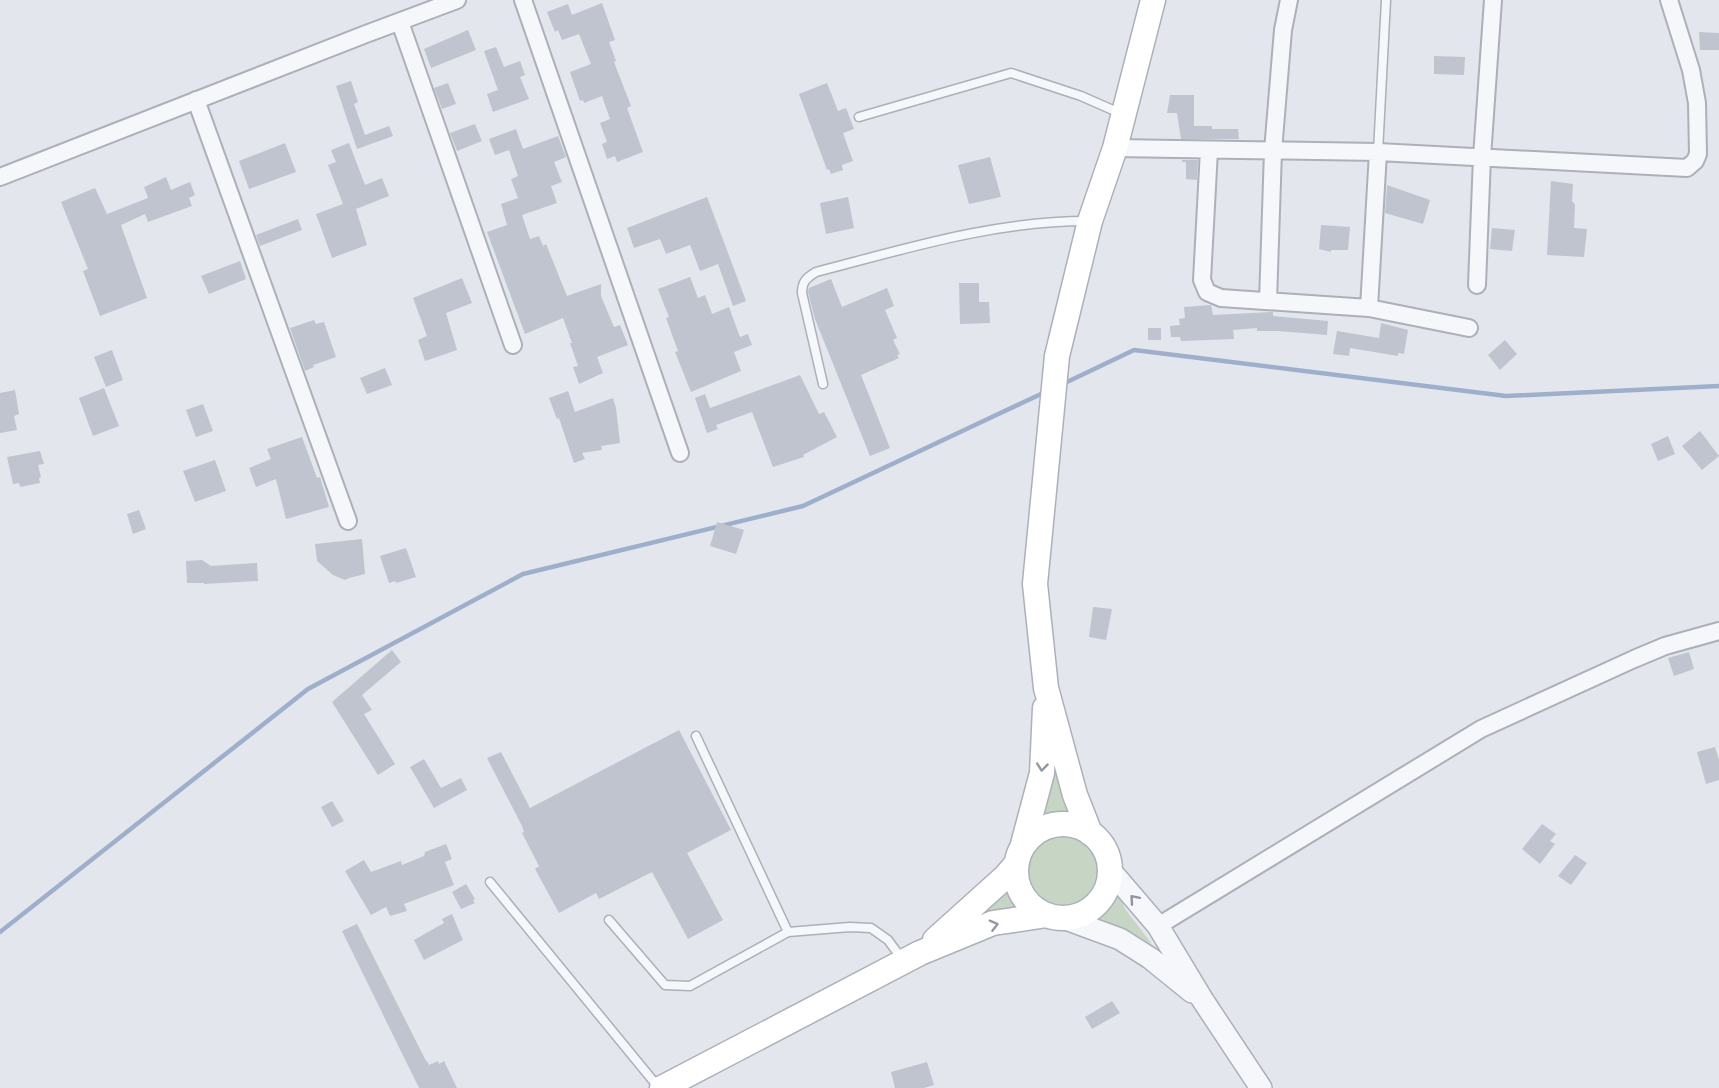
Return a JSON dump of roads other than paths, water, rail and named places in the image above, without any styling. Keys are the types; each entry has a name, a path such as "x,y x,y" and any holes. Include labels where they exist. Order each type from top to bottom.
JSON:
{"main road":[{"path":"1055,916 1033,907 1022,894 1017,879 1019,856 1042,773 1046,688 1035,584 1057,356 1090,221 1115,148 1153,0"},
{"path":"1046,688 1075,795 1090,833"},
{"path":"661,1088 912,958 993,923 1055,916 1078,916 1091,909 1101,898 1108,885 1110,870 1108,856 1101,843 1090,833 1076,826 1060,824 1045,828 1032,836 1005,876 968,912 912,958"}],"street":[{"path":"0,177 457,0"},
{"path":"523,0 680,453"},
{"path":"1268,301 1274,151 1283,30 1289,0"},
{"path":"1478,285 1482,157 1492,0"},
{"path":"1115,148 1378,153 1687,168 1691,166 1698,153 1697,103 1691,70 1669,0"},
{"path":"400,22 513,345"},
{"path":"196,100 348,521"},
{"path":"1209,150 1202,280 1207,292 1221,297 1369,308 1469,328"},
{"path":"1369,308 1378,153"},
{"path":"1158,926 1481,729 1665,646 1719,631"},
{"path":"1110,870 1158,926 1202,999 1261,1088"},
{"path":"1055,916 1120,939 1202,999"},
{"path":"1138,951 1156,946 1158,926"}],"lane":[{"path":"1378,153 1386,0"},
{"path":"859,117 1011,73 1081,96 1122,114"},
{"path":"823,384 802,293 802,284 816,272 981,231 1048,221 1090,221"},
{"path":"696,736 788,932"},
{"path":"490,882 661,1088"},
{"path":"609,920 665,985 690,986 788,932 850,927 871,928 912,958"}],"waterway":[{"path":"1067,382 1134,350 1506,396 1719,386"},
{"path":"0,932 308,689 523,574 803,506 1041,394"}]}
